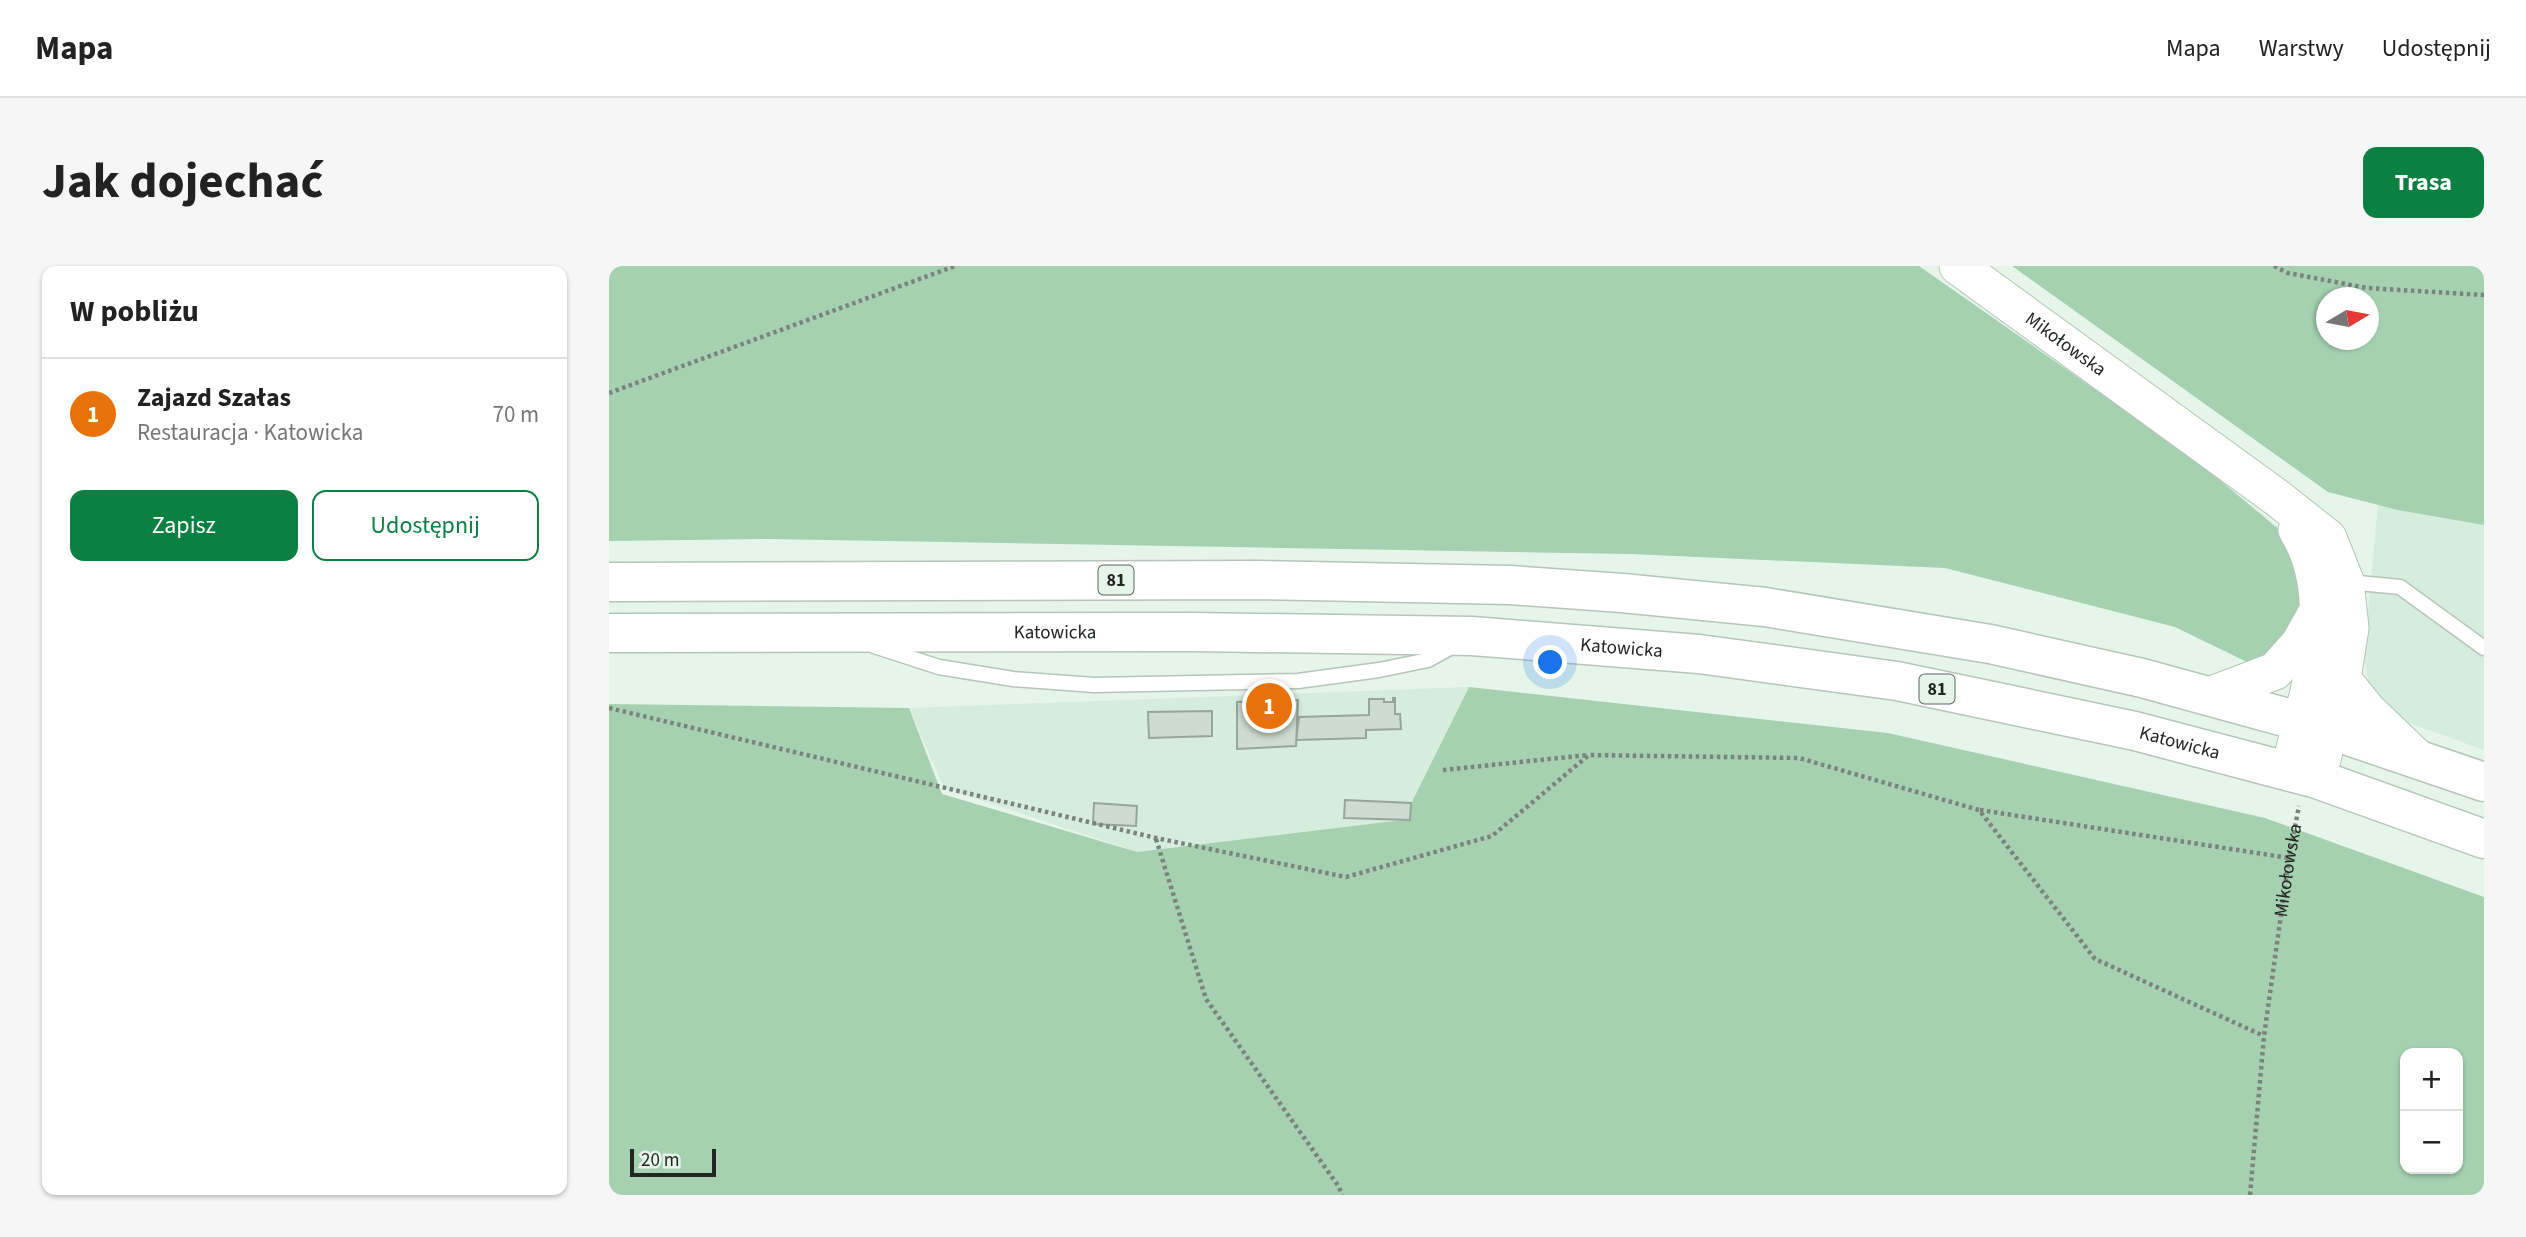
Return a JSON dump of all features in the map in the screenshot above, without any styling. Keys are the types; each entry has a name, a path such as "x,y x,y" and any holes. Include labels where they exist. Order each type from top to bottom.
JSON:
{"main road":[{"name":"81","path":"609,582 1258,580 1510,585 1765,607 1990,645 2090,666 2315,725 2484,782"},
{"name":"Katowicka","path":"609,633 1192,632 1472,636 1699,654 1896,681 2135,731 2303,776 2484,839"}],"street":[{"name":"Mikołowska","path":"1958,266 2276,497 2328,538 2327,594 2317,647 2315,725 2303,776"},
{"name":"Mikołowska","path":"2315,725 2342,679 2350,628 2327,594"},
{"path":"2209,696 2282,666 2300,643 2327,594"},
{"path":"2342,679 2367,710 2417,758"}],"lane":[{"path":"2327,594 2400,587 2484,648"},
{"path":"833,633 939,667 1013,679 1094,685 1299,681 1428,660 1472,636"}],"path":[{"path":"609,393 955,266"},
{"path":"2274,266 2288,273 2367,288 2484,295"},
{"path":"609,708 1156,838 1346,877 1492,836 1589,755"},
{"path":"1443,770 1589,755 1799,758 1979,810 2289,858"},
{"name":"Mikołowska","path":"2250,1195 2264,1036 2303,776"},
{"path":"1979,810 2095,959 2264,1036"},
{"path":"1156,838 1206,999 1342,1195"}],"shaded area":[{"path":"2378,505 2484,525 2484,750 2406,722 2369,686 2364,654"},
{"path":"1469,687 1404,820 1137,852 944,788 909,708"}],"green space":[{"path":"609,266 1919,266 2193,458 2286,535 2310,597 2295,641 2251,664 2175,627 1945,568 1631,554 768,539 609,541"},
{"path":"2012,266 2484,266 2484,525 2398,510 2328,492"},
{"path":"1469,687 1888,733 2265,818 2484,897 2484,1195 609,1195 609,704 909,708 942,794 1137,852 1403,820"}],"building":[{"path":"1393,698 1395,714 1400,714 1401,729 1366,730 1366,738 1296,740 1299,717 1369,715 1369,699 1393,702"},
{"path":"1298,700 1296,746 1237,749 1237,702"},
{"path":"1212,711 1212,736 1149,738 1148,712"},
{"path":"1345,800 1411,803 1410,820 1344,818"},
{"path":"1094,803 1137,806 1136,826 1093,824"}],"place":[{"name":"Zajazd Szałas","path":"1269,706"}]}
